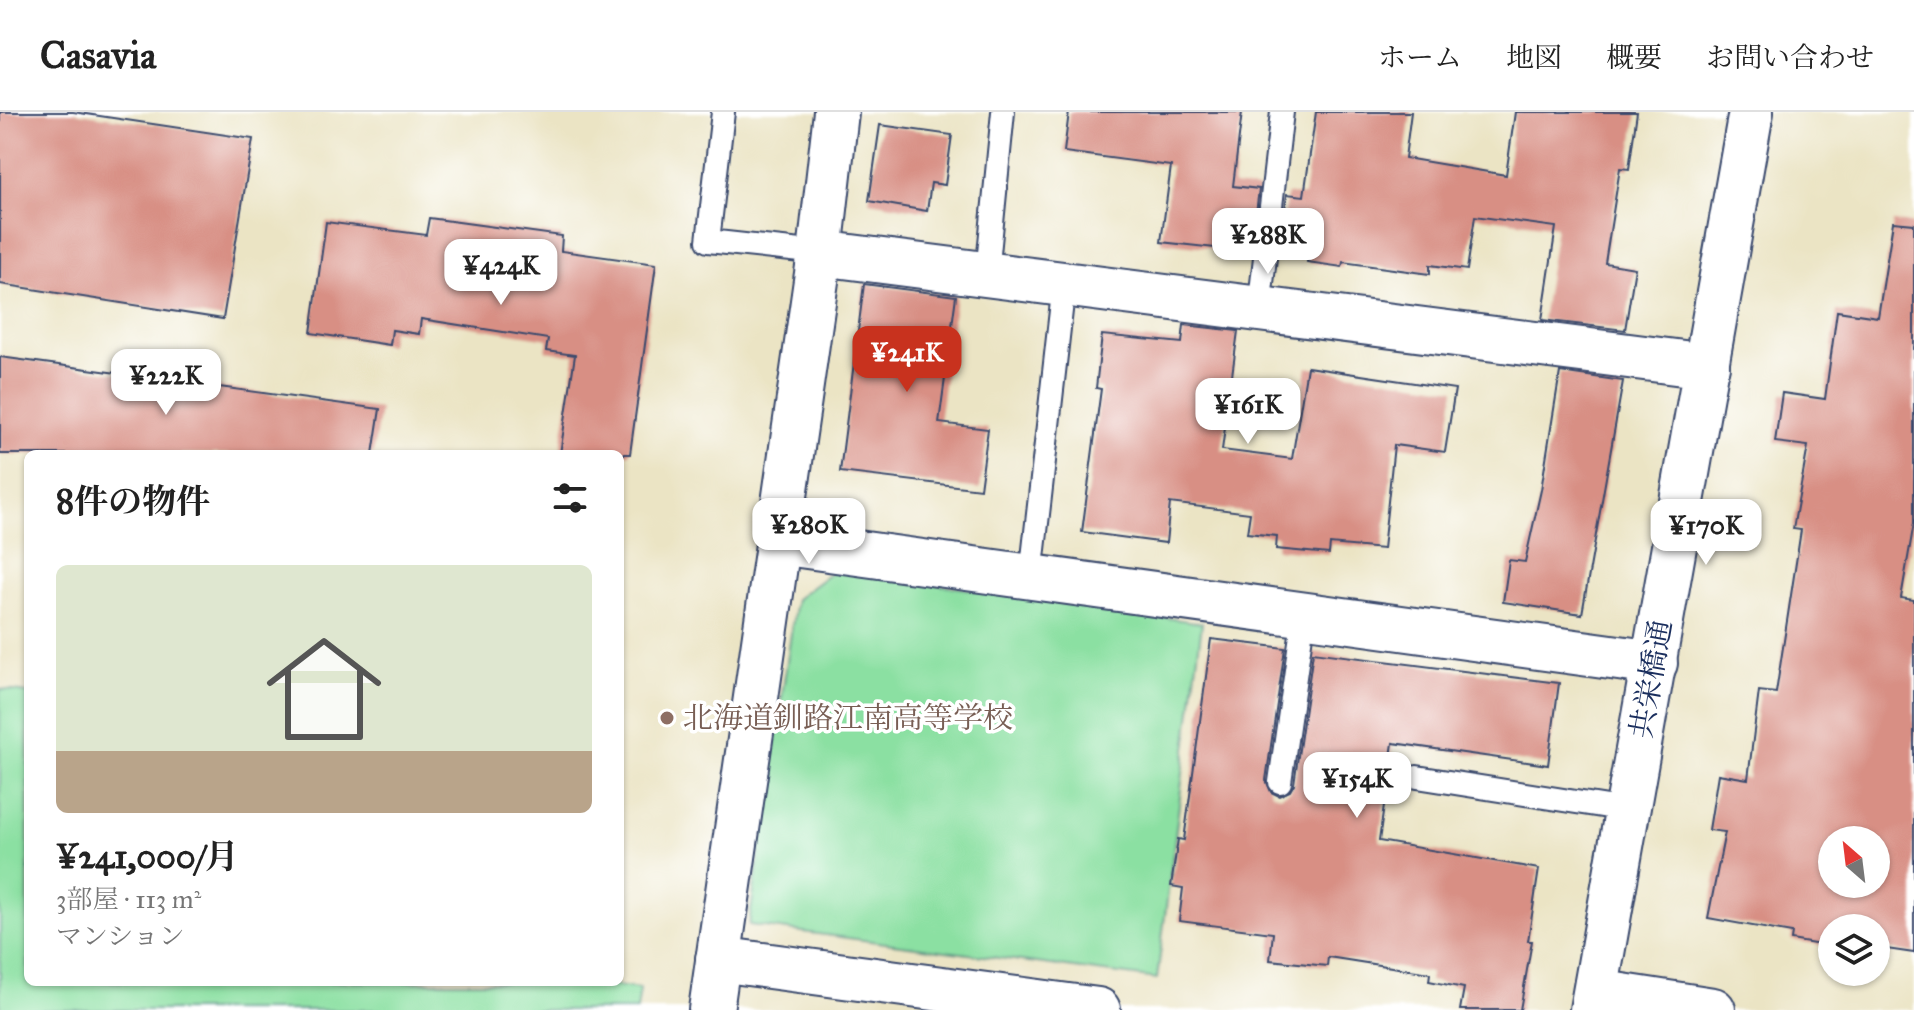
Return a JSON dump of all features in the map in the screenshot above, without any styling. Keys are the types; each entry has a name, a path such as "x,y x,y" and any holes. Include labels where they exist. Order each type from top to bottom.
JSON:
{"street":[{"path":"711,1010 820,253 836,112"},
{"name":"共栄橋通","path":"1594,1001 1751,112"},
{"path":"820,253 1707,366"},
{"path":"778,542 1655,663"},
{"path":"718,959 974,1003 1098,1010"},
{"path":"1594,1001 1713,1010"}],"lane":[{"path":"723,112 708,241 820,253"},
{"path":"987,274 1003,112"},
{"path":"1259,309 1282,112"},
{"path":"1031,576 1064,284"},
{"path":"1280,782 1304,614"},
{"path":"1417,777 1627,810"}],"green space":[{"path":"835,570 1202,623 1157,979 749,925 796,599"},
{"path":"0,689 24,692 24,986 616,986 640,989 637,1010 0,1010"}],"building":[{"path":"0,112 73,112 253,139 223,319 0,284"},
{"path":"1069,112 1242,112 1233,186 1259,189 1254,229 1218,223 1215,248 1161,242 1171,166 1064,152"},
{"path":"1316,112 1411,112 1405,158 1506,175 1515,112 1637,112 1629,169 1620,168 1605,263 1635,268 1625,330 1542,320 1556,227 1475,216 1467,270 1430,265 1430,274 1343,262 1342,267 1307,262 1308,254 1286,251 1289,233 1282,232 1287,194 1304,196"},
{"path":"880,125 952,135 945,185 931,183 927,211 869,201"},
{"path":"429,218 562,236 561,251 656,264 630,454 624,454 624,450 561,450 575,355 546,351 548,339 421,319 419,334 392,330 390,345 311,333 326,222 426,235"},
{"path":"1893,222 1914,224 1914,523 1901,598 1914,600 1914,953 1890,949 1890,914 1818,914 1818,945 1791,940 1792,933 1708,918 1725,832 1709,830 1718,774 1748,779 1759,691 1776,693 1801,530 1793,529 1808,446 1775,442 1782,393 1825,399 1837,311 1878,317"},
{"path":"864,284 956,296 939,423 988,429 980,489 840,472"},
{"path":"1184,325 1238,331 1222,450 1292,459 1307,367 1455,389 1445,452 1394,445 1383,549 1330,544 1329,554 1276,549 1277,536 1247,533 1250,513 1170,503 1166,543 1082,532 1101,389 1096,388 1102,335 1182,343"},
{"path":"0,357 380,409 374,450 24,450 24,454 0,454"},
{"path":"1560,372 1623,381 1582,614 1503,602 1509,560 1525,562 1541,490"},
{"path":"1211,639 1285,648 1266,780 1271,792 1279,796 1290,791 1294,784 1313,652 1559,683 1548,765 1393,743 1379,841 1539,869 1528,941 1532,941 1520,1010 1460,1010 1464,988 1429,981 1430,973 1328,957 1327,966 1270,960 1273,933 1179,921 1183,888 1171,886 1178,839 1184,840"}],"place":[{"name":"北海道釧路江南高等学校","path":"667,718"}]}
